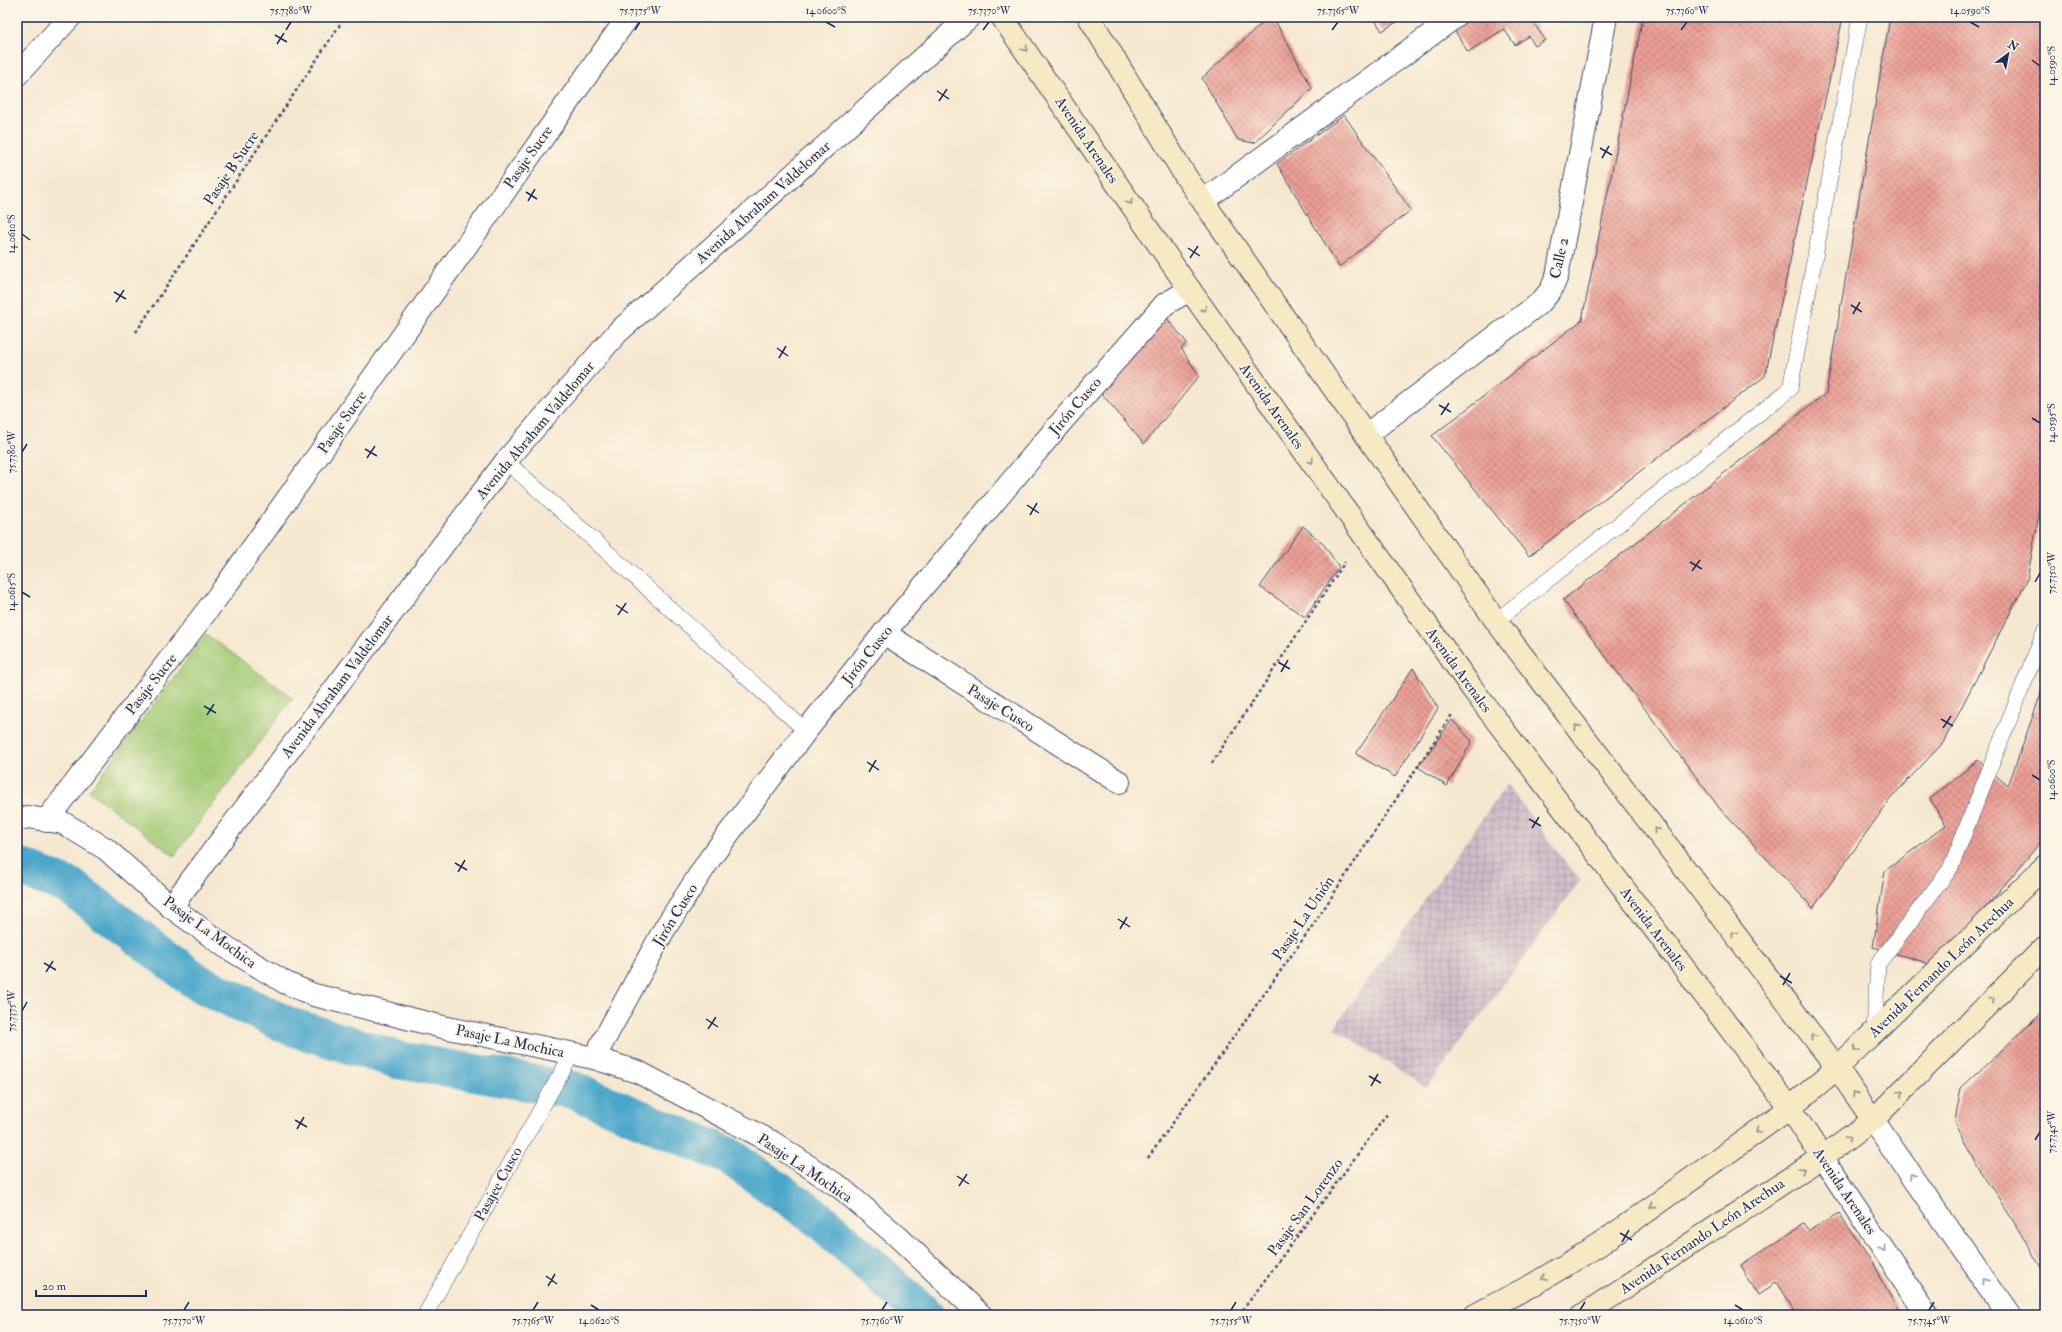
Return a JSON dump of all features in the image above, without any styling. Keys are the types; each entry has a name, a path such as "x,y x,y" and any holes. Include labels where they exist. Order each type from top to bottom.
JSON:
{"street":[{"path":"17,75 70,17"},
{"name":"Pasaje Sucre","path":"46,820 225,587 628,17"},
{"name":"Avenida Abraham Valdelomar","path":"171,907 506,461 617,333 969,17"},
{"name":"Avenida Arenales","path":"1002,17 1190,290 1471,687 1790,1108 1927,1315"},
{"path":"1089,17 1182,171 1202,201 1496,621 1837,1068 2008,1315"},
{"path":"1202,201 1455,17"},
{"name":"Calle 2","path":"1366,435 1541,302 1551,290 1557,276 1603,18"},
{"name":"Jirón Cusco","path":"594,1058 665,928 711,857 806,731 884,633 1063,420 1165,304 1190,290"},
{"name":"Pasaje Cusco","path":"884,633 1119,782"},
{"name":"Pasaje La Mochica","path":"17,820 28,817 63,823 106,850 171,907 226,948 286,983 314,995 442,1027 594,1058 638,1072 772,1142 841,1188 897,1236 981,1315"},
{"name":"Avenida Fernando León Arechua","path":"1790,1108 1837,1068 2045,866"},
{"path":"1873,1120 2045,947"},
{"path":"1475,1315 1534,1284 1599,1245 1790,1108"},
{"name":"Avenida Fernando León Arechua","path":"1583,1315 1822,1157 1873,1120"}],"lane":[{"path":"1496,621 1790,389 1860,17"},
{"path":"506,461 806,731"},
{"path":"1874,1032 1878,964 1950,869 2045,630"},
{"name":"Pasajee Cusco","path":"425,1315 572,1054"}],"path":[{"name":"Pasaje B Sucre","path":"136,332 345,17"},
{"path":"1212,763 1363,535"},
{"name":"Pasaje La Unión","path":"1148,1158 1313,925 1471,687"},
{"name":"Pasaje San Lorenzo","path":"1239,1315 1388,1113"}],"shaded area":[{"path":"1507,784 1580,881 1427,1088 1334,1028"}],"green space":[{"path":"206,634 293,698 174,856 89,791"}],"building":[{"path":"1269,17 1273,17 1312,88 1254,143 1238,140 1202,78"},
{"path":"1373,17 1405,17 1382,31"},
{"path":"1471,17 1530,17 1545,40 1535,46 1529,36 1515,45 1504,29 1468,52 1453,28"},
{"path":"1643,17 1843,17 1765,376 1529,556 1432,436 1582,320"},
{"path":"1890,17 2045,17 2045,482 2027,580 1943,743 1891,798 1813,908 1721,810 1563,600 1826,393"},
{"path":"1344,115 1411,210 1339,267 1277,164"},
{"path":"1166,317 1187,343 1181,348 1199,376 1144,444 1097,388"},
{"path":"1303,526 1324,545 1339,567 1305,617 1260,587"},
{"path":"1413,668 1438,708 1395,777 1356,754"},
{"path":"2044,678 2045,837 1934,968 1924,962 1873,947 1885,871 1946,825 1930,799 1978,760 2008,786 2040,696"},
{"path":"1452,720 1472,741 1447,786 1418,767"},
{"path":"2045,1010 2045,1273 1999,1197 1977,1166 1955,1121 1961,1088"},
{"path":"1839,1214 1870,1260 1901,1315 1794,1315 1775,1284 1758,1295 1741,1265 1803,1223 1809,1231"}],"waterway":[{"path":"17,866 71,887 199,983 289,1026 398,1060 573,1090 729,1156 820,1220 925,1315"}]}
